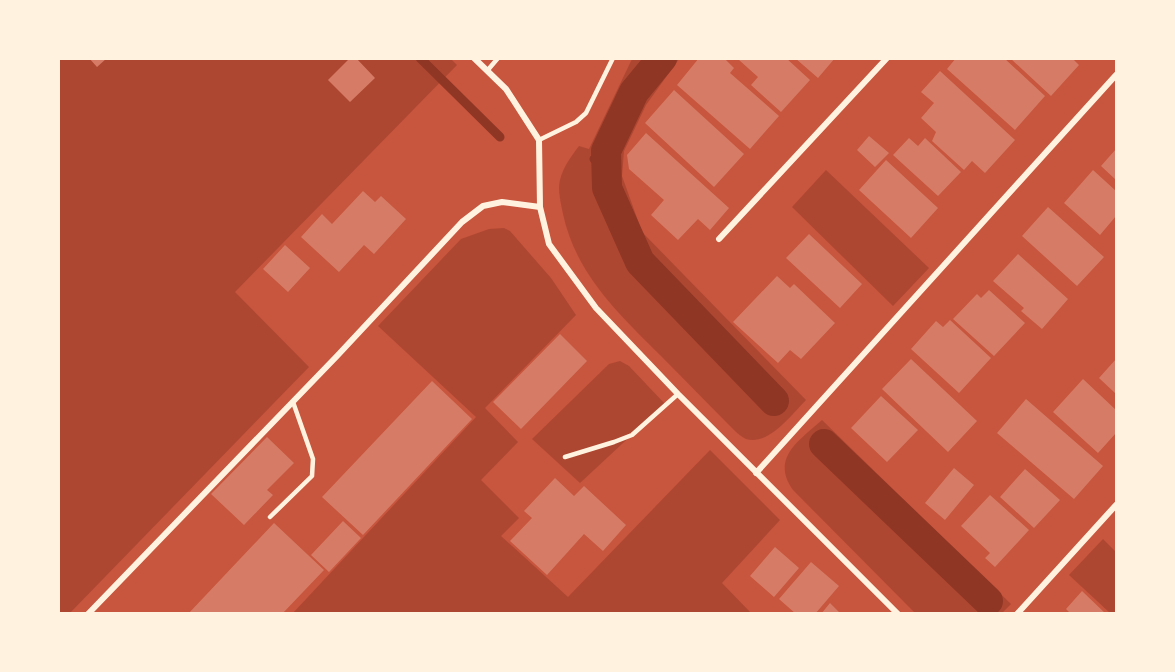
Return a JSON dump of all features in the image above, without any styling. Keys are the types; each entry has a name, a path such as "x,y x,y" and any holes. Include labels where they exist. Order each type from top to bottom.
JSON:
{"street":[{"path":"474,58 506,90 539,140 540,207 549,244 596,308 678,394 898,614"},
{"path":"719,239 887,58"},
{"path":"756,472 1116,75"},
{"path":"88,614 293,402 462,222 483,206 502,202 540,207"},
{"path":"1017,614 1116,505"}],"lane":[{"path":"487,71 498,58"},
{"path":"539,140 576,122 586,113 613,58"},
{"path":"565,457 632,435 678,394"},
{"path":"270,517 312,476 313,459 293,402"}],"shaded area":[{"path":"450,58 457,65 235,292 309,367 69,614 58,613 58,59"},
{"path":"632,59 679,59 646,105 624,151 622,176 642,232 806,400 787,420 763,438 746,439 737,432 629,324 588,274 569,236 559,187 563,170 579,146 589,149"},
{"path":"826,170 929,268 893,306 792,207"},
{"path":"504,228 510,231 551,278 576,315 485,408 518,442 481,480 519,518 501,536 568,597 710,450 780,520 722,583 751,613 293,613 476,417 378,326 461,239 489,229"},
{"path":"620,361 629,366 665,404 580,483 532,439 609,364"},
{"path":"822,420 1011,604 1002,613 915,613 793,490 787,479 786,459 797,442"},
{"path":"1103,539 1116,552 1116,613 1110,613 1069,575"}],"building":[{"path":"89,58 107,58 97,67"},
{"path":"350,58 356,58 375,78 350,102 328,80"},
{"path":"699,58 724,58 734,68 730,73 779,116 750,149 677,85"},
{"path":"740,58 786,58 810,80 781,112 751,85 758,77 739,60"},
{"path":"795,58 835,58 818,78"},
{"path":"956,58 1004,58 1045,96 1015,130 947,69"},
{"path":"1010,58 1072,58 1079,65 1051,96"},
{"path":"940,71 1015,140 985,173 972,161 964,170 932,141 936,132 921,118 934,103 921,92"},
{"path":"674,90 744,154 714,187 645,123"},
{"path":"646,133 729,208 710,230 698,219 678,240 651,215 664,200 629,169 627,155"},
{"path":"869,136 889,153 875,167 857,150"},
{"path":"909,138 918,146 925,138 961,172 938,196 893,155"},
{"path":"1116,149 1116,180 1101,166"},
{"path":"886,160 938,208 911,238 859,190"},
{"path":"1093,170 1116,191 1116,216 1100,235 1064,203"},
{"path":"363,191 375,202 381,196 406,219 374,254 364,245 339,272 301,237 322,214 332,224"},
{"path":"1048,207 1104,257 1077,286 1022,236"},
{"path":"809,234 862,284 840,308 786,258"},
{"path":"285,245 310,268 288,292 263,269"},
{"path":"1018,254 1068,299 1042,329 1021,311 1024,308 993,281"},
{"path":"777,276 790,288 794,284 835,323 801,359 790,350 778,363 733,322"},
{"path":"989,290 1025,323 994,356 953,319 977,294 981,298"},
{"path":"950,320 991,358 959,393 911,349 936,321 943,327"},
{"path":"560,334 587,361 521,429 493,402"},
{"path":"911,359 977,421 948,452 882,389"},
{"path":"1116,359 1116,394 1099,378"},
{"path":"1083,379 1116,410 1116,433 1098,453 1053,412"},
{"path":"432,381 472,419 363,535 322,497"},
{"path":"881,396 918,430 887,462 851,428"},
{"path":"1026,399 1103,466 1074,499 997,433"},
{"path":"267,437 294,463 267,490 273,495 244,525 211,494"},
{"path":"954,468 974,485 945,520 925,503"},
{"path":"1025,469 1060,500 1034,528 1000,497"},
{"path":"555,478 574,496 584,486 626,525 603,551 584,534 547,575 510,541 532,518 524,511"},
{"path":"990,495 1029,530 995,567 985,558 990,553 961,526"},
{"path":"343,521 361,538 329,572 311,555"},
{"path":"274,523 324,570 282,614 188,614"},
{"path":"775,547 799,568 774,597 750,576"},
{"path":"811,562 839,586 815,614 796,614 779,599"},
{"path":"1082,591 1106,614 1071,614 1066,609"},
{"path":"830,603 841,614 821,614"}],"waterway":[{"path":"420,58 500,137"},
{"path":"662,58 634,92 606,151 607,188 640,262 774,401"},
{"path":"594,159 606,151"},
{"path":"824,444 988,601"}]}
